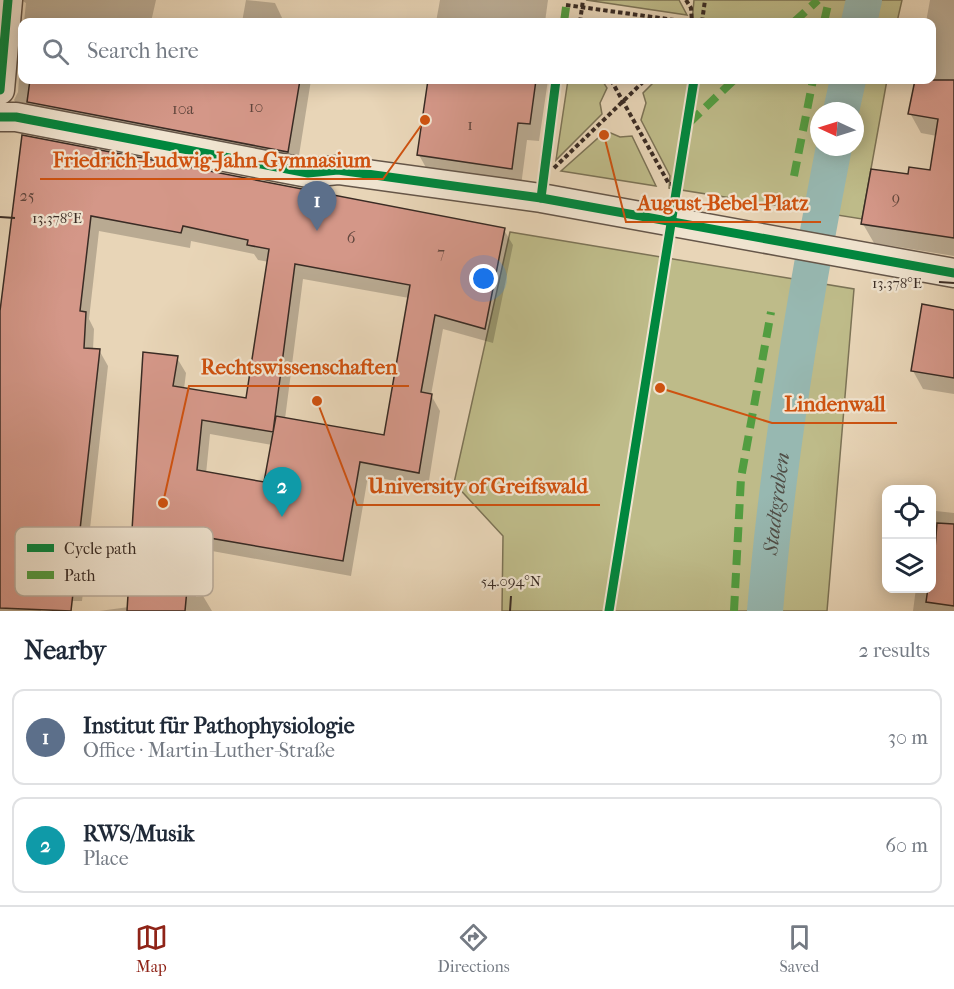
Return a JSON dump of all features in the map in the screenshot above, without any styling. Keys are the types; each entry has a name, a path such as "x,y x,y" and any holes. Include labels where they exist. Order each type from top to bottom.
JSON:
{"street":[{"path":"0,90 8,0"},
{"path":"0,117 16,117 308,173 338,170 541,198 954,273"}],"path":[{"path":"581,18 583,0"},
{"path":"686,0 691,8 691,18"},
{"path":"703,18 705,0"},
{"path":"566,5 662,18"},
{"path":"613,84 669,184 679,185"},
{"path":"544,167 555,168 641,84"},
{"path":"609,611 674,221 693,84"}],"shaded area":[{"path":"586,0 679,0 687,15"},
{"path":"694,0 902,0 898,18 692,18"},
{"path":"567,84 604,84 607,88 600,103 602,114 556,160"},
{"path":"652,84 886,84 862,219 669,188 670,176 641,120 646,103 643,93"},
{"path":"606,131 620,137 632,136 656,186 561,171"},
{"path":"510,232 854,289 827,611 502,611 503,536 454,483"}],"building":[{"path":"936,80 954,80 954,238 861,224 871,169 908,174 909,167 930,170 938,119 908,114 914,84 936,84"},
{"path":"29,84 299,84 288,152 27,102"},
{"path":"427,84 535,84 530,124 518,123 512,169 417,155"},
{"path":"22,135 505,228 485,329 435,315 421,392 432,394 419,473 360,462 343,561 213,539 213,527 132,527 143,352 178,356 173,386 246,398 269,249 247,245 248,240 183,226 181,233 91,216 80,311 86,312 84,348 100,349 80,527 15,527 15,596 73,596 71,611 0,608 0,311","holes":["295,264 410,285 384,435 276,416 264,482 197,470 202,420 273,432"]},
{"path":"922,304 954,310 954,378 911,371"},
{"path":"937,523 954,524 954,606 926,602 927,593 936,593"},
{"path":"128,596 186,596 185,611 127,611"}],"waterway":[{"name":"Stadtgraben","path":"860,18 864,0"},
{"name":"Stadtgraben","path":"843,102 847,84"},
{"name":"Stadtgraben","path":"765,611 777,494 793,378 832,156"}],"marked path":[{"path":"565,18 567,0"},
{"path":"798,18 818,0"},
{"path":"825,18 829,0"},
{"path":"689,123 730,84"},
{"path":"794,176 812,84"},
{"path":"734,611 741,478 771,312"}],"cycle path":[{"path":"0,90 8,0"},
{"path":"541,198 555,84"},
{"path":"609,611 693,84"},
{"path":"0,117 16,117 308,173 338,170 541,198 954,273"}],"place":[{"name":"Friedrich-Ludwig-Jahn-Gymnasium","path":"425,120"},
{"name":"August-Bebel-Platz","path":"604,135"},
{"name":"Institut für Pathophysiologie","path":"317,231"},
{"name":"Lindenwall","path":"660,388"},
{"name":"University of Greifswald","path":"317,401"},
{"name":"Rechtswissenschaften","path":"163,503"},
{"name":"RWS/Musik","path":"282,517"}]}
